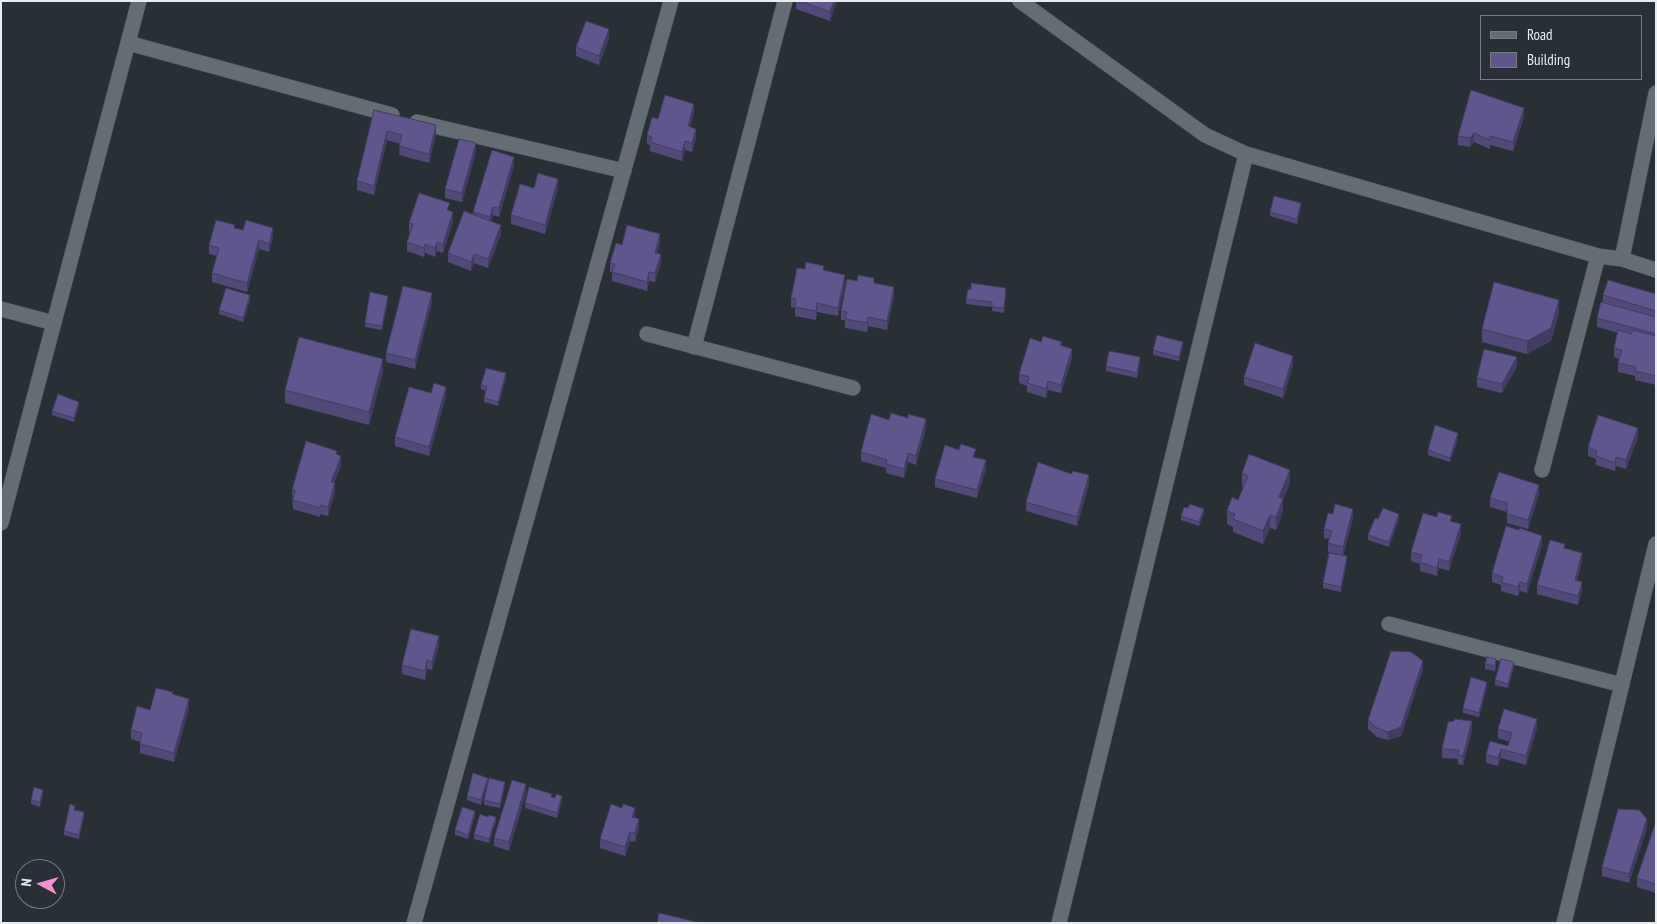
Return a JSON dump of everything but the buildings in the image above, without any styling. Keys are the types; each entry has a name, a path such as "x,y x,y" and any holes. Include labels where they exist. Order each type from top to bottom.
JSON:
{"street":[{"path":"1,523 139,1"},
{"path":"414,923 671,1"},
{"path":"694,347 785,1"},
{"path":"1020,1 1205,135 1246,154 1598,256 1622,259 1656,270"},
{"path":"128,44 423,124 624,171"},
{"path":"1622,259 1656,93"},
{"path":"1059,923 1246,154"},
{"path":"1542,470 1598,256"},
{"path":"1,309 54,323"},
{"path":"647,334 853,388"},
{"path":"1564,923 1656,544"},
{"path":"1389,624 1622,685"}]}
